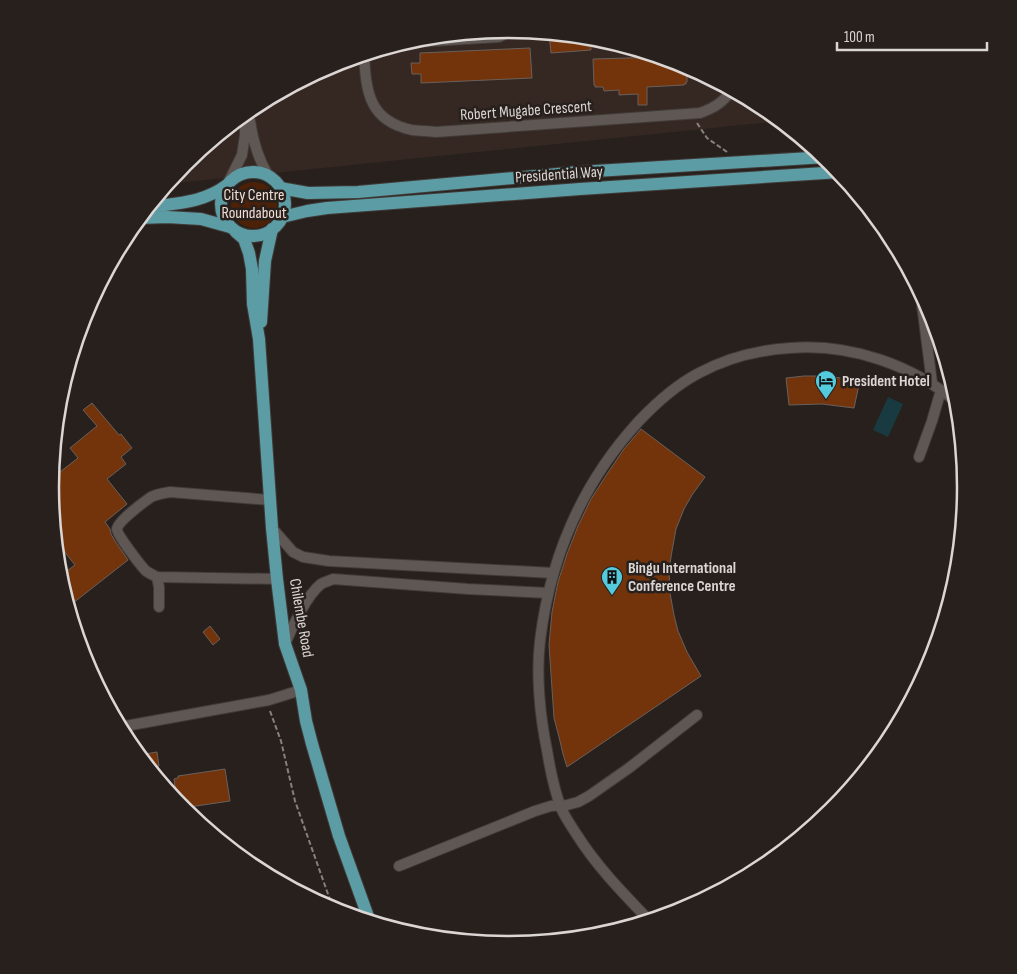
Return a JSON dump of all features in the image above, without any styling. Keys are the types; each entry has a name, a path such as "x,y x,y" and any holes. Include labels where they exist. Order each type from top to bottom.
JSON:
{"main road":[{"path":"750,162 807,151"},
{"name":"Presidential Way","path":"280,188 308,193 358,192 580,172 814,158"},
{"path":"149,218 201,219 233,229 243,235 258,236 278,224 284,210 283,194 280,188 269,177 254,172 239,175 217,192 204,198 190,202 158,206"},
{"name":"Presidential Way","path":"282,217 327,208 829,173"},
{"path":"227,185 223,191 220,206 225,221 244,239 249,253 254,304 260,339"},
{"path":"260,339 265,260 272,229"},
{"name":"Chilembe Road","path":"260,339 276,579 286,644 301,690 306,722 339,836 367,914"}],"street":[{"path":"466,39 485,38"},
{"name":"Robert Mugabe Crescent","path":"365,61 369,96 377,111 399,126 413,130 436,132 700,114 712,109 727,95"},
{"path":"250,120 260,161 269,177"},
{"path":"227,185 242,155 245,123"},
{"path":"923,313 932,384"},
{"path":"645,915 592,858 568,821 560,805 551,773 543,730 538,663 548,593 557,560 582,499 626,434 659,400 700,372 740,356 792,347 817,346 847,350 878,358 894,365 932,384 948,396"},
{"path":"919,457 941,390"},
{"path":"270,500 170,492 160,493 119,523 117,527 120,537 146,571 157,577 276,579"},
{"path":"272,528 293,552 303,557 329,561 553,573"},
{"path":"157,577 159,607"},
{"path":"286,644 297,617 314,592 322,583 333,580 548,593"},
{"path":"128,726 269,700 301,690"},
{"path":"399,866 520,816 551,806 578,802 629,768 697,715"}],"path":[{"path":"693,114 697,125 707,138 729,153 730,164"},
{"path":"269,700 270,712 281,741 295,801 330,899"}],"shaded area":[{"path":"479,38 538,38 567,41 596,46 653,61 707,84 771,122 178,183 212,149 235,130 259,113 310,84 364,61 392,53 450,41"}],"green space":[{"name":"City Centre Roundabout","path":"250,182 258,182 267,186 273,192 277,205 273,218 267,224 258,228 250,228 241,224 235,218 231,209 231,201 235,192 241,186"}],"water":[{"path":"888,397 903,404 888,437 873,430"}],"building":[{"path":"550,39 591,45 591,50 551,53"},
{"path":"530,48 532,78 421,83 421,74 412,74 411,63 420,63 420,53"},
{"path":"641,58 687,75 687,82 684,85 647,87 647,105 638,105 638,94 619,95 619,90 604,91 603,87 595,87 593,59"},
{"path":"586,102 587,110 584,111 551,111 551,105"},
{"path":"804,376 860,380 854,408 822,404 789,405 786,378"},
{"path":"92,403 132,448 121,457 126,464 107,479 127,504 105,522 128,560 74,602 67,571 75,565 64,551 63,546 60,516 60,472 78,458 70,448 97,426 83,410"},
{"name":"Bingu International Conference Centre","path":"641,429 705,477 684,509 676,529 669,570 670,593 678,631 687,652 701,676 567,767 554,718 549,645 552,612 558,582 578,526 591,499 624,449"},
{"path":"210,626 220,639 213,645 203,632"},
{"path":"157,752 159,766 157,766 147,754"},
{"path":"225,769 230,801 193,806 175,788 174,779 178,778 178,776"}],"place":[{"name":"President Hotel","path":"826,400"},
{"name":"Bingu International Conference Centre","path":"612,596"}]}
